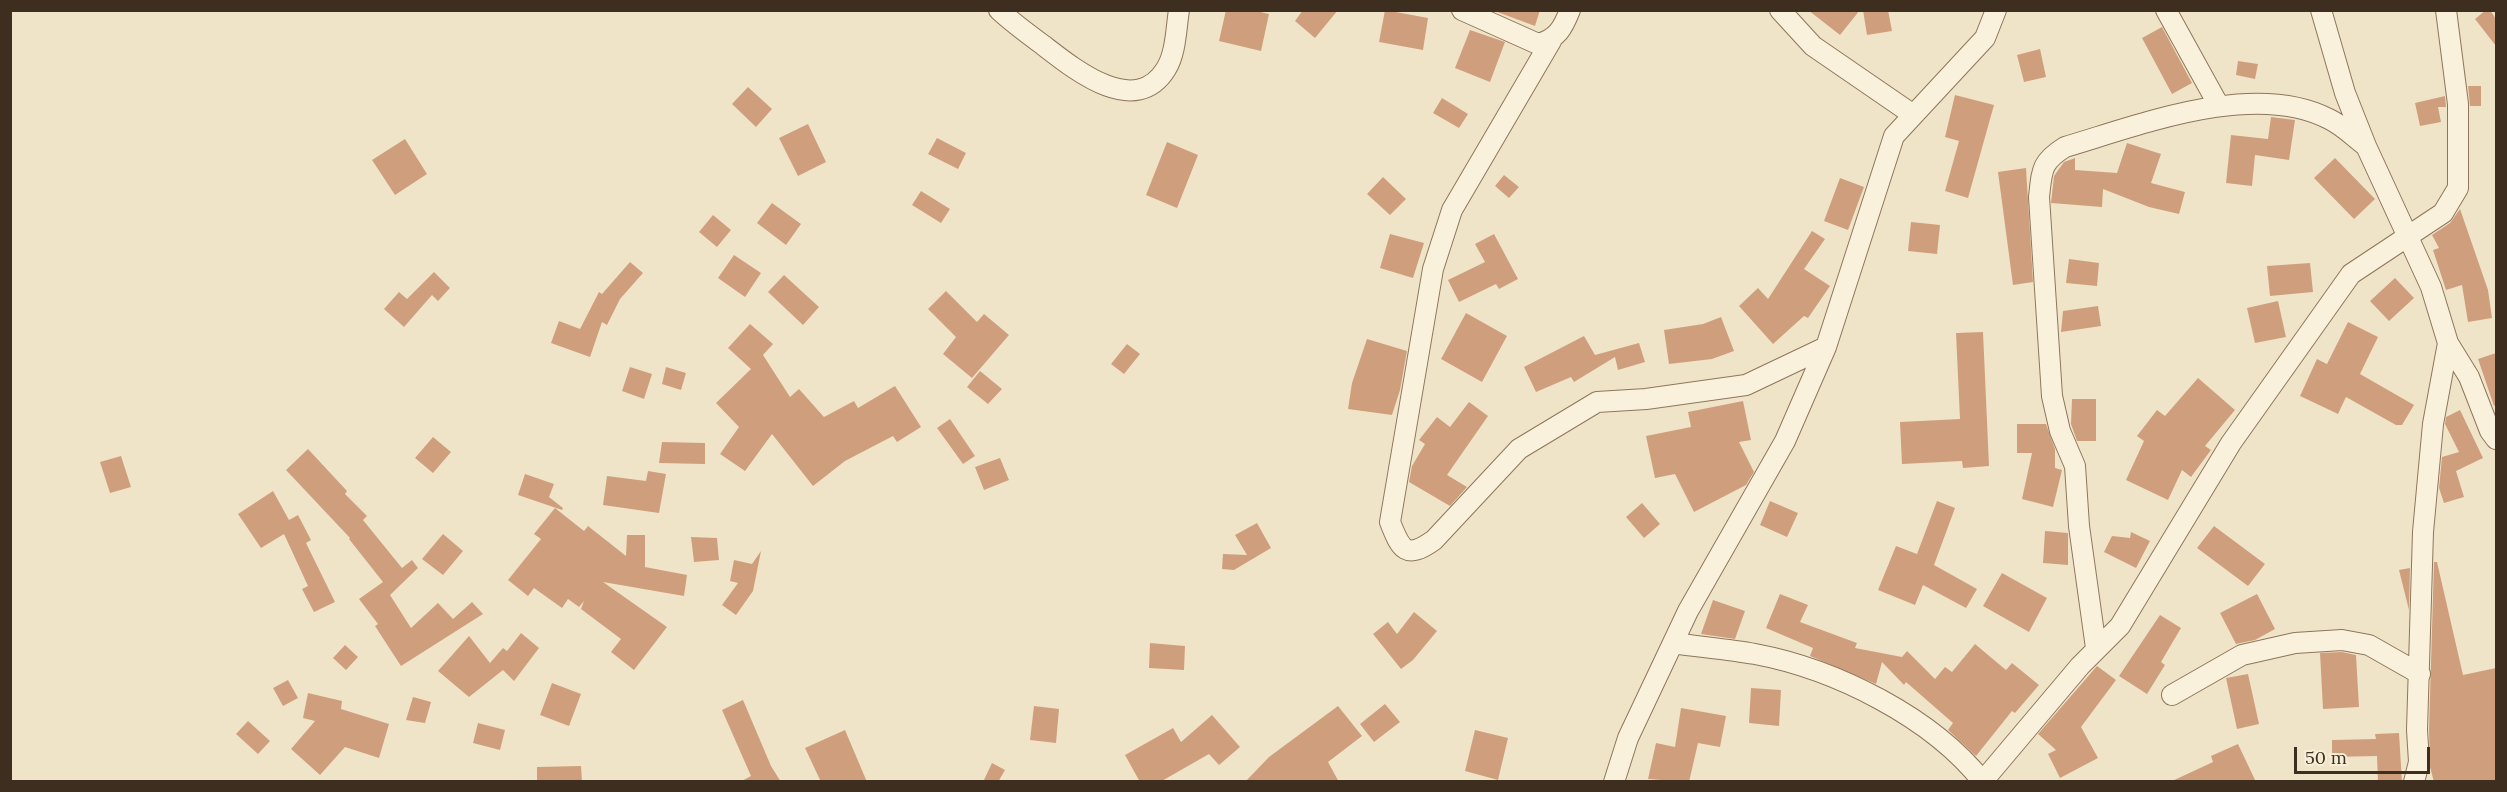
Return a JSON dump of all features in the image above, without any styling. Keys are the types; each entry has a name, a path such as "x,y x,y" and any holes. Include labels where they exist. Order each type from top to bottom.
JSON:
{"street":[{"path":"999,10 1081,75 1117,90 1144,89 1165,71 1171,59 1179,10"},
{"path":"1462,10 1538,44 1551,41"},
{"path":"1570,10 1563,27 1551,41 1452,210 1433,269 1390,522 1398,544 1407,551 1418,551 1434,540 1519,449 1597,402 1646,399 1746,385 1826,347"},
{"path":"1780,10 1813,45 1912,114"},
{"path":"1614,782 1628,738 1688,611 1785,441 1826,347 1893,136 1985,38 1996,10"},
{"path":"2166,10 2219,106"},
{"path":"2321,10 2345,93 2366,146 2431,286 2448,343 2469,377 2490,431 2496,438"},
{"path":"1673,643 1757,655 1830,676 1899,709 1958,753 1983,781 2096,648 2120,626 2231,443 2351,274 2443,213 2458,188 2458,105 2446,10"},
{"path":"2096,648 2079,526 2075,466 2060,431 2052,396 2039,197 2043,165 2052,155 2065,147 2170,116 2219,106 2294,106 2330,119 2366,146"},
{"path":"2414,782 2419,762 2417,730 2423,532 2433,424 2448,343"},
{"path":"2172,695 2242,656 2295,643 2342,640 2369,645 2420,674"}],"building":[{"path":"1226,10 1252,10 1269,14 1261,51 1219,41"},
{"path":"1303,10 1338,10 1315,38 1295,21"},
{"path":"1385,10 1428,18 1423,50 1379,42"},
{"path":"1492,10 1540,10 1535,26"},
{"path":"1808,10 1860,10 1840,35"},
{"path":"1863,10 1888,10 1892,31 1867,35"},
{"path":"2486,10 2490,10 2496,19 2496,46 2475,19"},
{"path":"2162,27 2192,83 2172,94 2142,38"},
{"path":"1470,30 1505,42 1490,82 1455,68"},
{"path":"2040,49 2046,77 2024,82 2017,55"},
{"path":"2238,61 2258,64 2255,79 2236,75"},
{"path":"2468,86 2481,86 2481,106 2470,106"},
{"path":"748,87 772,109 756,127 732,104"},
{"path":"1955,95 1994,105 1968,198 1945,191 1959,141 1945,137"},
{"path":"2445,96 2446,107 2438,107 2441,122 2420,126 2415,103"},
{"path":"1442,98 1468,114 1459,128 1433,113"},
{"path":"2271,117 2295,120 2289,160 2255,155 2252,186 2226,183 2231,135 2268,139"},
{"path":"808,124 826,162 798,176 779,138"},
{"path":"937,138 966,153 958,169 928,154"},
{"path":"405,139 427,174 395,195 372,160"},
{"path":"1167,142 1198,155 1177,208 1146,195"},
{"path":"2127,143 2161,154 2151,183 2185,192 2179,214 2149,207 2103,189 2102,207 2051,203 2054,176 2064,162 2075,158 2075,170 2117,173"},
{"path":"2335,158 2375,199 2354,219 2314,178"},
{"path":"2026,168 2033,282 2013,285 1998,172"},
{"path":"1504,175 1519,187 1509,198 1495,186"},
{"path":"1383,177 1406,199 1390,215 1367,194"},
{"path":"1840,178 1864,187 1848,230 1824,221"},
{"path":"921,191 950,209 941,223 912,205"},
{"path":"772,203 801,224 786,245 757,223"},
{"path":"2460,209 2488,290 2492,318 2468,322 2462,285 2446,290 2433,250 2439,248 2432,235 2450,223"},
{"path":"713,215 731,230 717,247 699,232"},
{"path":"1911,222 1940,225 1937,254 1908,251"},
{"path":"1812,231 1825,239 1804,269 1830,286 1808,318 1804,316 1773,344 1739,306 1758,288 1768,299"},
{"path":"1390,234 1424,243 1413,278 1380,268"},
{"path":"1494,234 1518,279 1499,289 1496,284 1459,302 1448,280 1485,262 1475,244"},
{"path":"734,255 761,273 745,297 718,278"},
{"path":"2069,259 2099,263 2097,286 2066,283"},
{"path":"630,262 643,273 620,299 607,325 602,322 590,357 551,343 559,321 580,329 599,292 602,294"},
{"path":"2310,263 2313,292 2270,296 2267,266"},
{"path":"434,272 450,288 438,301 432,295 404,327 384,309 399,292 407,299"},
{"path":"784,275 819,307 803,325 768,292"},
{"path":"2395,278 2414,298 2389,321 2370,301"},
{"path":"946,291 977,322 984,314 1009,335 972,378 943,354 956,337 928,309"},
{"path":"2278,301 2286,337 2255,343 2247,308"},
{"path":"2098,306 2101,326 2061,332 2063,311"},
{"path":"1466,313 1507,336 1482,382 1441,359"},
{"path":"1721,317 1734,351 1712,359 1669,364 1664,330 1703,324"},
{"path":"2348,322 2378,337 2360,374 2414,405 2402,425 2396,425 2346,397 2338,414 2300,396 2317,359 2327,364"},
{"path":"750,324 773,344 763,355 790,397 799,389 824,417 854,401 858,408 895,386 921,427 897,442 893,436 845,461 813,486 772,434 745,471 720,454 739,427 716,403 751,369 728,348"},
{"path":"1983,332 1989,466 1963,468 1962,461 1902,464 1900,422 1960,419 1956,333"},
{"path":"1584,336 1595,355 1639,343 1645,362 1618,370 1615,357 1574,382 1571,377 1536,392 1524,367"},
{"path":"1367,339 1407,351 1400,390 1392,415 1348,409 1352,383"},
{"path":"1127,344 1140,354 1124,374 1111,364"},
{"path":"2496,353 2496,405 2494,406 2478,359"},
{"path":"630,367 652,374 644,399 622,391"},
{"path":"666,367 686,373 681,390 662,384"},
{"path":"980,371 1002,389 988,404 967,387"},
{"path":"2198,378 2235,410 2205,446 2211,450 2191,477 2182,470 2168,500 2126,480 2144,441 2137,436 2157,410 2165,416"},
{"path":"2072,399 2096,399 2096,441 2077,441 2071,424"},
{"path":"1743,401 1751,440 1739,442 1754,472 1746,485 1694,512 1675,474 1655,478 1646,436 1691,427 1688,412"},
{"path":"1469,402 1488,416 1447,475 1467,487 1450,506 1409,482 1412,466 1425,444 1419,440 1437,417 1450,427"},
{"path":"2460,410 2483,458 2456,471 2464,497 2444,503 2439,488 2442,457 2459,452 2445,424 2446,417"},
{"path":"950,419 975,456 963,464 937,428"},
{"path":"2017,424 2046,424 2055,449 2055,468 2062,470 2053,507 2022,499 2032,453 2017,453"},
{"path":"433,437 451,452 433,473 415,458"},
{"path":"662,442 705,443 705,464 659,463"},
{"path":"308,449 347,491 345,494 367,516 363,520 402,568 412,560 418,568 390,595 411,628 438,603 453,619 472,602 483,614 401,666 375,626 378,624 359,599 383,582 350,538 286,470"},
{"path":"121,456 131,487 110,493 100,462"},
{"path":"1000,458 1009,480 984,490 975,467"},
{"path":"648,471 666,474 659,513 603,505 607,476 646,481"},
{"path":"525,474 554,484 549,497 563,508 562,510 518,495"},
{"path":"273,491 289,520 298,515 311,540 306,543 335,602 314,612 302,589 308,586 284,534 261,548 238,514"},
{"path":"1770,501 1798,513 1787,537 1760,525"},
{"path":"1937,501 1955,508 1934,565 1977,589 1966,608 1923,585 1915,605 1878,590 1896,546 1917,554"},
{"path":"1642,503 1660,524 1644,538 1626,517"},
{"path":"555,508 584,531 588,526 626,556 627,535 645,535 645,567 687,575 684,596 603,582 667,627 634,670 611,652 621,639 581,609 584,601 579,607 568,599 562,608 534,588 528,596 508,580 541,539 534,534"},
{"path":"1257,523 1271,548 1234,570 1222,569 1223,554 1247,555 1235,535"},
{"path":"2214,526 2265,564 2248,586 2197,548"},
{"path":"2045,531 2068,533 2068,565 2043,563"},
{"path":"2131,532 2150,541 2136,568 2104,552 2112,536 2130,538"},
{"path":"443,534 463,551 443,575 422,559"},
{"path":"691,537 717,538 719,560 694,562"},
{"path":"761,551 753,591 736,615 722,605 738,583 730,581 734,560 752,564"},
{"path":"2434,562 2437,562 2463,675 2496,668 2496,782 2434,782 2430,767 2429,730"},
{"path":"2410,568 2409,610 2399,570"},
{"path":"2002,573 2047,598 2029,632 1983,606"},
{"path":"1780,594 1808,605 1800,622 1857,643 1855,648 1902,657 1907,651 1935,679 1945,667 1952,672 1975,644 2006,670 2012,663 2039,685 2015,713 2012,711 1976,756 1948,730 1953,723 1906,682 1904,685 1882,662 1876,684 1810,656 1813,648 1766,628"},
{"path":"2257,594 2275,629 2255,640 2236,644 2220,613"},
{"path":"1713,600 1745,611 1735,639 1701,634"},
{"path":"1414,612 1437,631 1413,660 1401,669 1373,634 1388,622 1397,634"},
{"path":"2160,615 2181,628 2161,662 2165,665 2147,694 2119,676"},
{"path":"521,633 539,648 514,681 503,670 469,697 438,671 469,636 490,663 503,648 507,651"},
{"path":"1150,643 1185,646 1184,670 1149,668"},
{"path":"345,645 358,657 346,670 333,658"},
{"path":"2342,652 2356,655 2359,707 2323,709 2320,653"},
{"path":"2097,666 2116,680 2081,727 2098,758 2060,778 2048,754 2056,750 2038,734"},
{"path":"2248,674 2259,724 2237,729 2226,678"},
{"path":"288,680 298,698 283,706 273,688"},
{"path":"552,683 581,694 569,726 540,715"},
{"path":"1751,688 1781,690 1779,726 1749,723"},
{"path":"308,693 342,701 341,709 389,724 379,758 345,747 320,775 291,749 315,721 303,718"},
{"path":"413,697 431,702 425,723 406,720"},
{"path":"743,700 771,766 781,782 740,782 751,776 722,710"},
{"path":"1385,704 1400,722 1374,742 1360,724"},
{"path":"1034,706 1059,709 1056,743 1030,740"},
{"path":"1338,706 1362,736 1328,762 1339,782 1245,782 1269,757"},
{"path":"1681,708 1726,716 1720,747 1698,743 1689,782 1648,779 1656,743 1675,747"},
{"path":"1212,715 1240,747 1219,765 1209,754 1160,782 1140,782 1125,755 1173,728 1181,742"},
{"path":"248,721 270,741 258,754 236,734"},
{"path":"478,723 505,730 500,750 473,743"},
{"path":"845,730 867,782 821,782 805,748"},
{"path":"1475,730 1508,738 1498,780 1465,771"},
{"path":"2399,733 2402,782 2378,782 2377,756 2332,757 2332,740 2376,739 2375,734"},
{"path":"2238,744 2256,782 2170,782 2213,762 2211,756"},
{"path":"992,763 1005,770 998,782 983,782"},
{"path":"581,766 582,782 537,782 537,767"}]}
